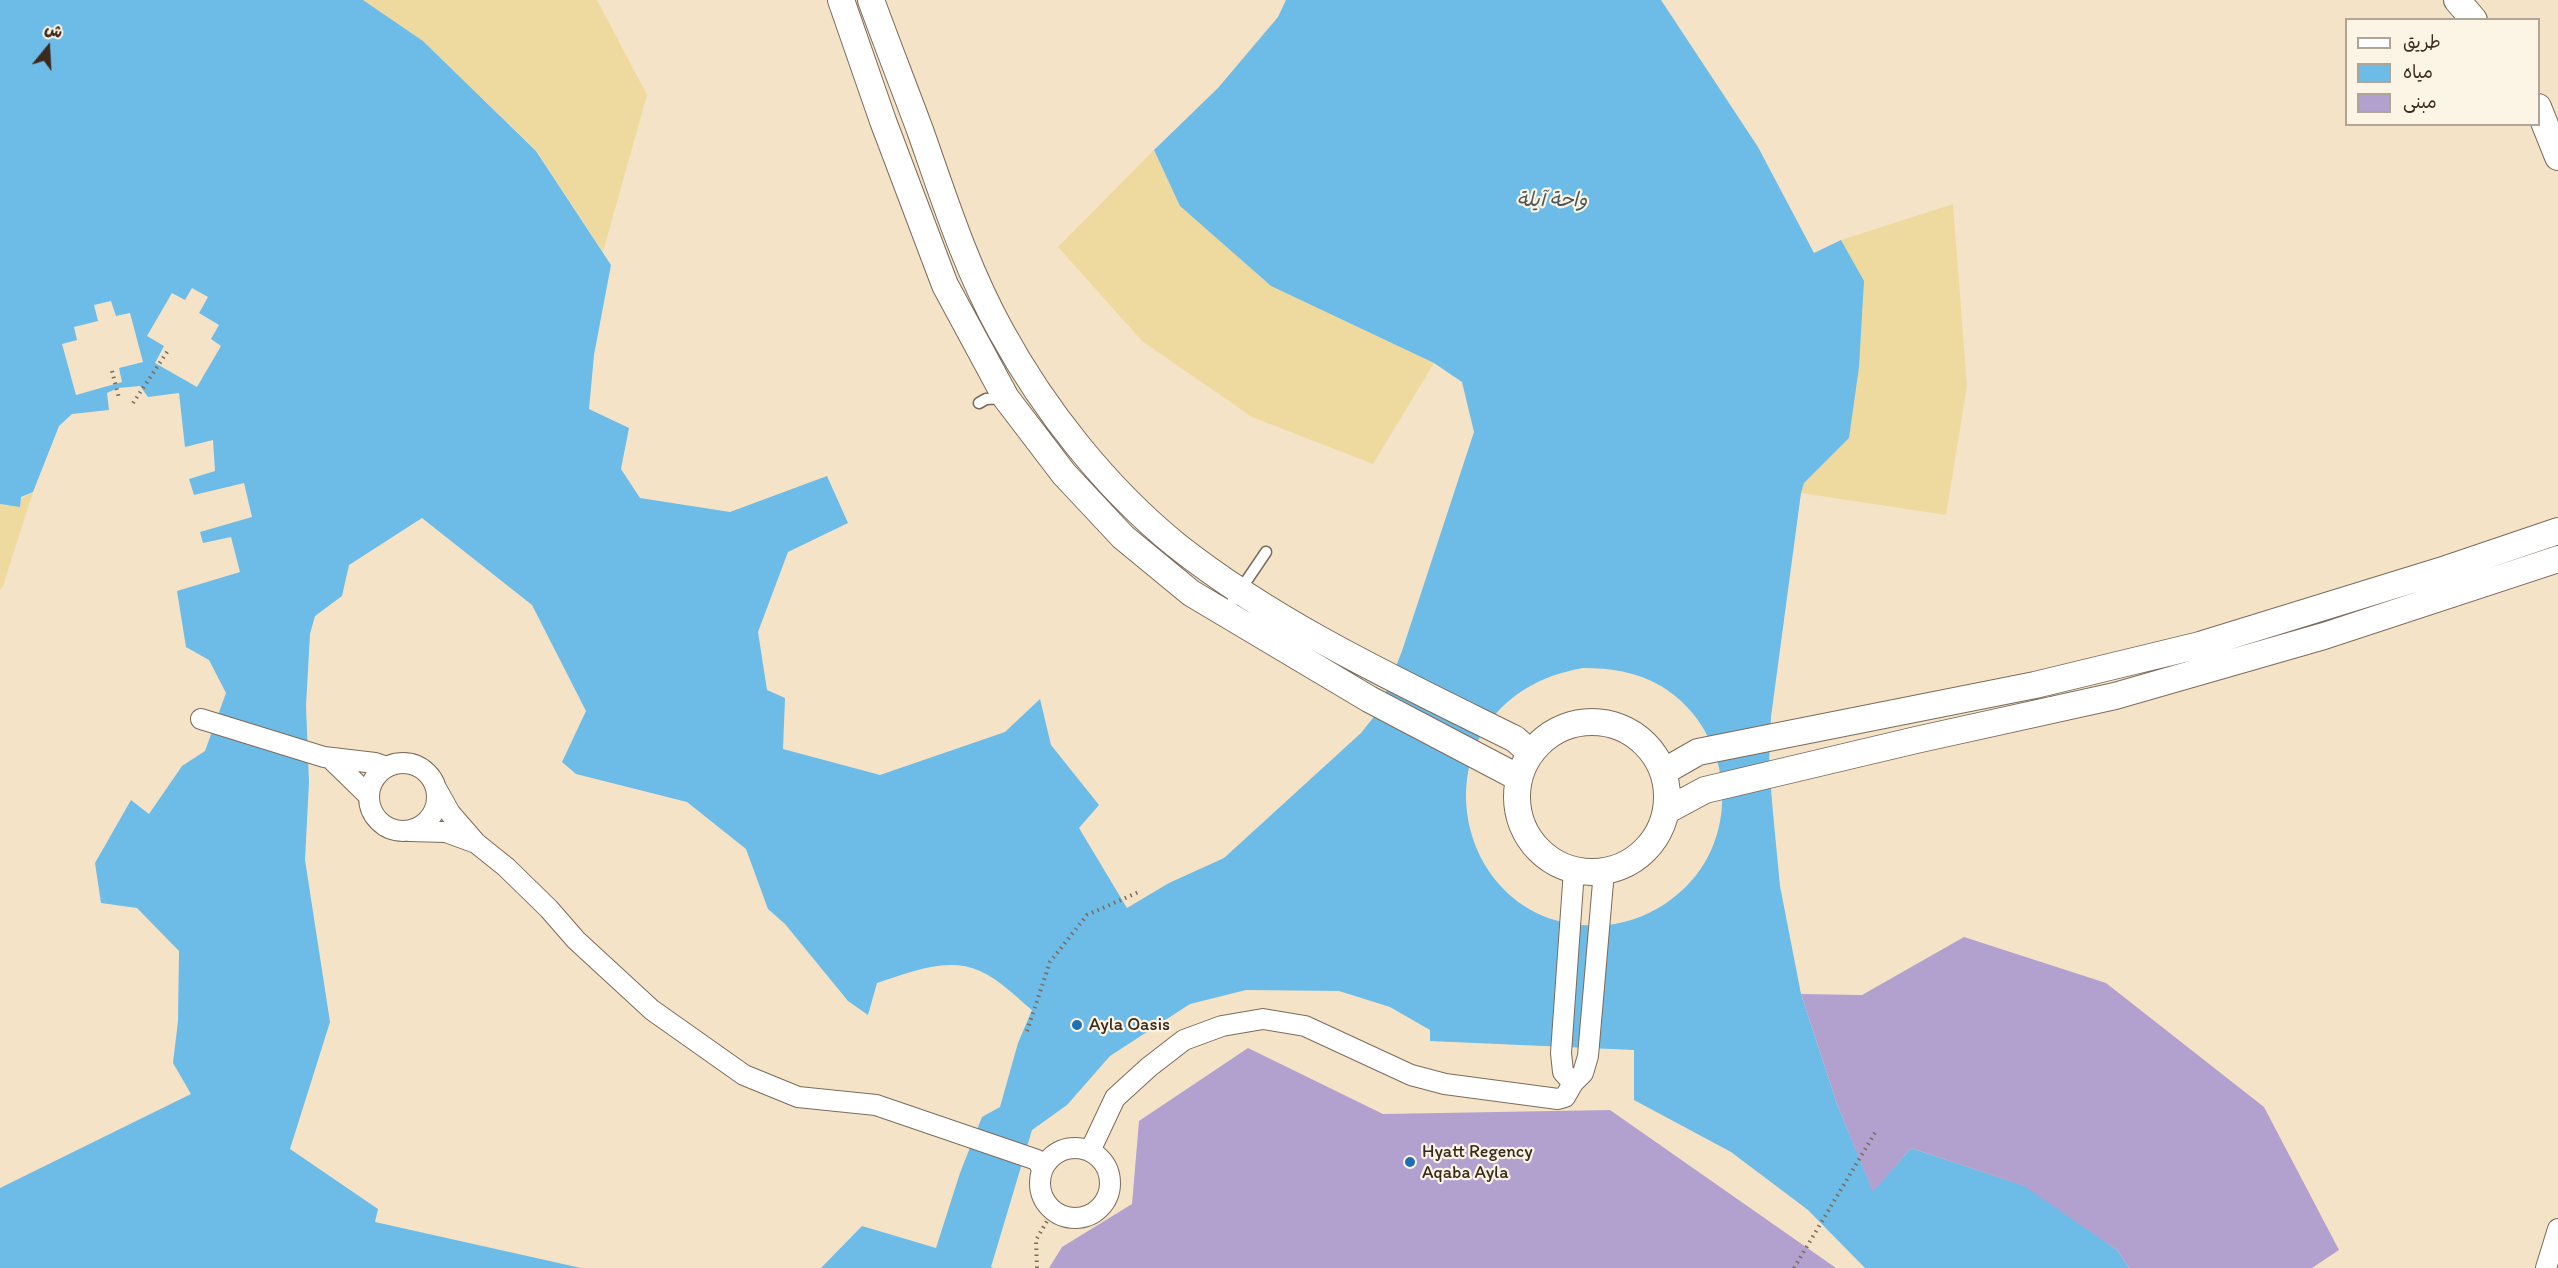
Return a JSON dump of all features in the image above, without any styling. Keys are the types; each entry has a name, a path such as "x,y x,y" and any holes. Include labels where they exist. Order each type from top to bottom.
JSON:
{"street":[{"path":"841,0 875,101 945,285 1006,398 1046,453 1123,537 1191,593 1369,699 1512,774"},
{"path":"871,0 958,238 999,328 1019,362 1091,460 1131,503 1176,545 1240,592 1379,671 1523,746 1582,722 1603,723 1623,729 1640,739 1654,754 1663,772 1666,811 1659,832 1645,851 1602,880 1574,880 1528,835 1518,808 1512,774 1523,746"},
{"path":"2457,0 2472,18"},
{"path":"2540,112 2558,157"},
{"path":"1663,772 1698,752 2035,685 2200,645 2558,531"},
{"path":"1666,811 1705,790 2115,696 2325,636 2548,563 2527,542"},
{"path":"201,719 328,758 375,763 387,767"},
{"path":"1791,732 1796,768"},
{"path":"328,758 369,796"},
{"path":"476,843 446,832 396,830 385,825 376,818 369,796 378,774 387,767 407,763 417,766 432,778 450,813 476,843 506,867 549,909 576,940 652,1010 744,1075 798,1097 876,1105 973,1136 1040,1165"},
{"path":"408,831 421,826 432,816 437,803 436,788"},
{"path":"1574,880 1561,1053 1563,1072 1574,1083"},
{"path":"1090,1150 1115,1098 1184,1040 1222,1026 1263,1019 1305,1026 1411,1075 1445,1084 1558,1099 1565,1097 1583,1073 1588,1056 1602,880"},
{"path":"1076,1147 1090,1150 1101,1158 1108,1170 1111,1184 1108,1197 1100,1208 1088,1216 1075,1218 1050,1210 1042,1196 1039,1183 1040,1165 1062,1150 1076,1147"},
{"path":"2546,1268 2558,1229"}],"lane":[{"path":"979,403 986,399 1006,398"},
{"path":"1224,614 1266,552"}],"path":[{"path":"133,403 169,349"},
{"path":"111,371 119,398"},
{"path":"1027,1031 1050,962 1086,915 1141,891"},
{"path":"1794,1268 1876,1131"},
{"path":"1037,1268 1036,1240 1047,1221 1050,1210"}],"sand":[{"path":"363,0 597,0 647,95 603,252 536,150 423,41"},
{"path":"1154,150 1180,206 1271,286 1434,363 1373,464 1252,417 1142,341 1058,247"},
{"path":"1953,204 1967,386 1946,515 1801,493 1804,483 1849,438 1841,240"},
{"path":"33,492 0,590 0,504 8,506"}],"water":[{"name":"واحة آيلة","path":"0,0 363,0 423,41 536,151 611,265 594,355 589,409 629,428 621,469 640,498 730,512 827,476 848,523 788,552 758,632 767,690 785,698 783,749 880,775 1005,732 1040,699 1051,745 1099,805 1079,828 1127,908 1169,883 1224,858 1361,733 1373,718 1402,651 1474,432 1462,382 1434,363 1271,286 1180,206 1154,150 1218,88 1278,17 1286,0 1661,0 1758,147 1814,253 1841,240 1864,281 1859,367 1849,438 1804,483 1801,493 1771,717 1769,765 1780,886 1801,994 1837,1104 1873,1191 1911,1148 2031,1188 2117,1250 2129,1268 1865,1268 1808,1210 1731,1152 1634,1100 1634,1050 1430,1041 1430,1030 1390,1007 1339,991 1246,990 1190,1004 1110,1056 1067,1105 1032,1130 991,1267 993,1268 821,1268 862,1226 936,1248 960,1173 982,1117 1000,1107 1018,1043 1032,1010 987,974 954,965 915,971 877,983 868,1015 848,1001 785,924 768,909 746,849 687,802 576,774 562,762 586,711 532,605 422,518 349,565 342,596 315,616 310,634 306,706 309,782 305,860 330,1022 290,1149 378,1209 375,1222 581,1268 0,1268 0,1188 191,1094 173,1063 178,1021 179,951 137,908 101,903 95,863 131,800 149,814 182,766 205,751 226,693 209,660 186,647 177,591 240,572 231,537 203,543 200,532 252,517 244,483 194,495 189,479 215,471 213,440 185,447 179,393 148,397 140,386 118,388 107,393 109,410 72,414 59,426 33,492 21,497 20,507 0,504","holes":["192,288 208,297 199,313 219,325 211,339 221,346 197,387 155,363 164,346 147,336 172,293 185,300","111,301 116,316 130,313 143,362 119,368 122,382 76,395 62,344 77,340 74,327 98,321 94,305","1583,668 1624,672 1643,677 1661,686 1686,706 1705,731 1717,759 1722,789 1720,820 1712,849 1696,876 1673,898 1658,908 1633,920 1606,925 1552,919 1510,895 1481,858 1467,813 1469,766 1489,723 1526,688"]}],"building":[{"path":"1964,937 2106,983 2264,1107 2339,1250 2312,1268 2129,1268 2117,1250 2024,1186 1911,1148 1873,1192 1837,1104 1801,994 1862,995"},
{"name":"Hyatt Regency Aqaba Ayla","path":"1248,1048 1383,1114 1610,1110 1836,1268 1049,1268 1062,1247 1132,1204 1139,1121"}],"place":[{"name":"Ayla Oasis","path":"1077,1025"},
{"name":"Hyatt Regency Aqaba Ayla","path":"1410,1162"}]}
